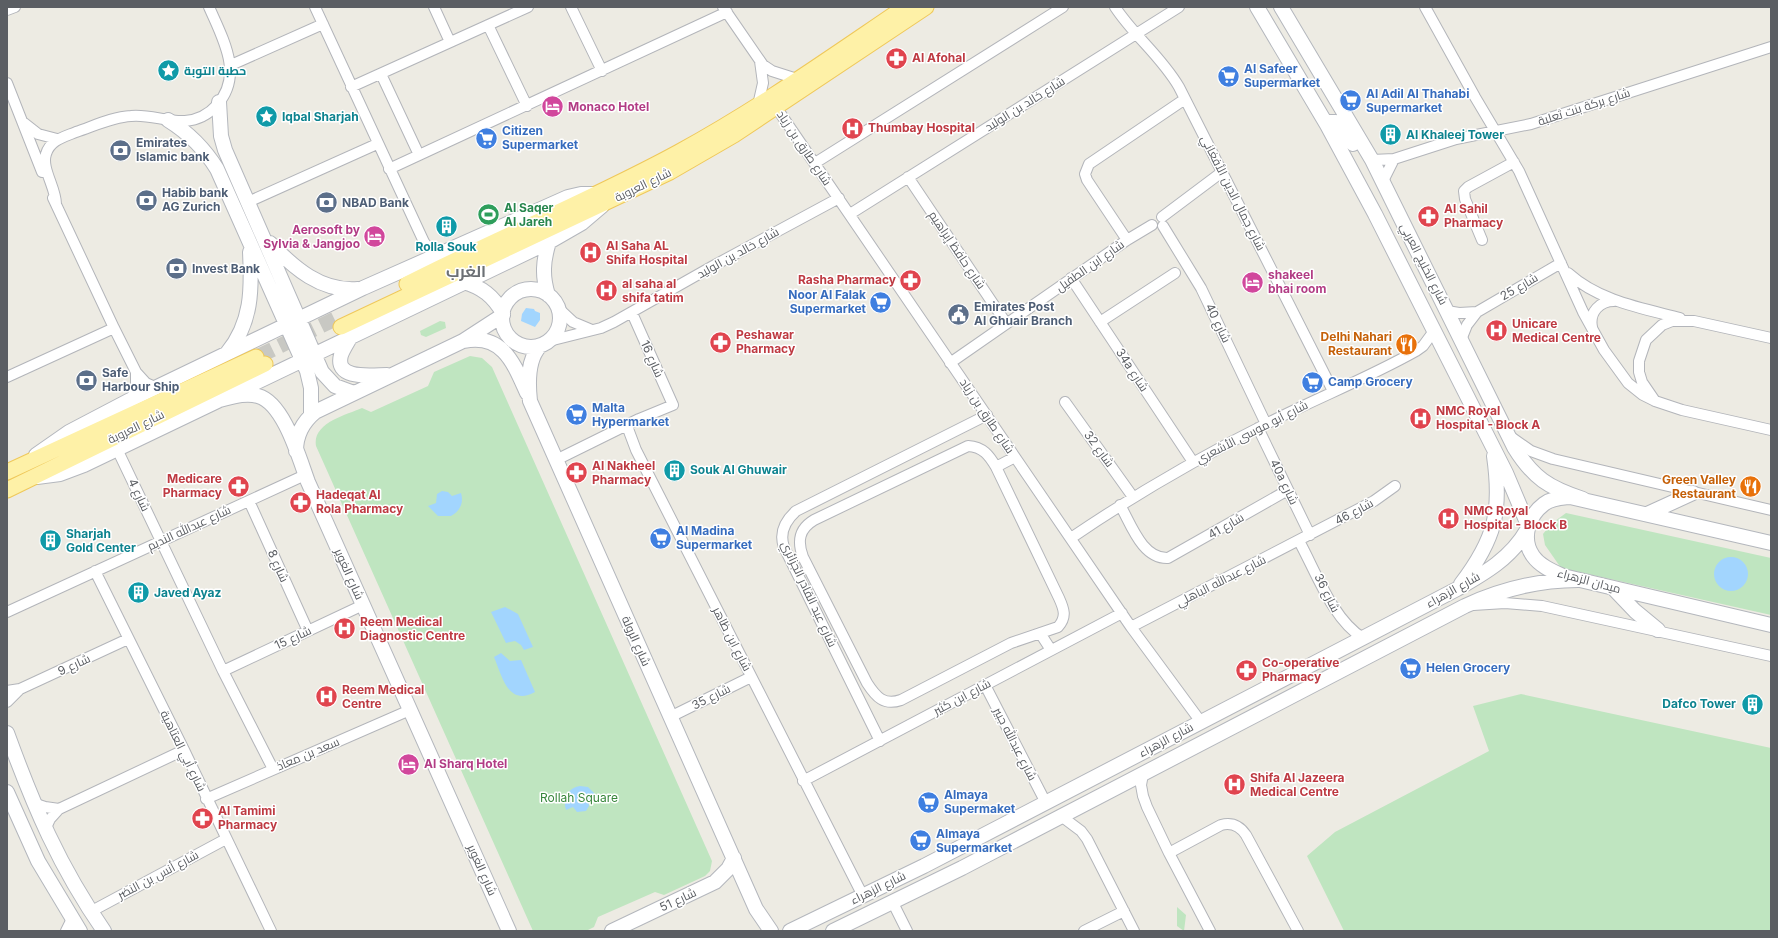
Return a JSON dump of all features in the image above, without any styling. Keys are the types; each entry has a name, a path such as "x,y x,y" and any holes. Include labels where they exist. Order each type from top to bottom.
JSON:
{"main road":[{"name":"شارع العروبة","path":"343,327 508,248 598,200 758,105 905,7"},
{"name":"شارع العروبة","path":"598,200 692,160 776,107 926,7"},
{"name":"شارع العروبة","path":"7,472 262,360 34,478 7,490"}],"street":[{"path":"7,10 15,7"},
{"path":"56,204 55,192 44,160 47,151 57,139 124,116 140,115 168,120 187,121 196,119 213,109 219,102 230,82 231,65 209,7"},
{"path":"434,7 450,42"},
{"path":"351,87 488,25 518,9 528,7"},
{"path":"571,7 602,71"},
{"path":"815,163 1063,7"},
{"name":"شارع جمال الدين الأفغاني","path":"1114,7 1164,64 1185,99 1333,391"},
{"name":"شارع خالد بن الوليد","path":"850,214 1179,7"},
{"name":"شارع الخليج العربي","path":"1258,7 1327,126 1368,202 1509,479 1528,527"},
{"name":"شارع الخليج العربي","path":"1281,7 1372,160 1503,428 1526,466 1537,476 1562,492 1583,499"},
{"path":"1425,7 1495,132 1514,162 1583,312 1616,368 1628,383 1643,395 1655,401 1682,410 1771,430"},
{"path":"389,169 602,71 725,10 760,61 772,71 797,79"},
{"path":"231,65 319,15 377,144 424,242 430,250 440,253"},
{"path":"488,25 527,106"},
{"name":"شارع بركة بنت ثعلبة","path":"1372,160 1394,159 1456,139 1531,124 1771,47"},
{"path":"758,105 763,83 760,61"},
{"path":"381,74 419,155"},
{"path":"7,83 56,204 114,328 136,372 146,383 157,388"},
{"path":"1127,240 1087,180 1086,169 1089,164 1185,99"},
{"path":"219,102 221,136 225,150 322,372 330,382 341,390 354,393"},
{"name":"شارع طارق بن زياد","path":"776,107 1122,614 1201,722"},
{"path":"168,120 191,136 210,157 217,169 301,360 311,388 311,415"},
{"path":"22,121 38,134 57,139"},
{"path":"1327,126 1330,122 1336,122 1352,142 1372,160"},
{"path":"248,202 377,144"},
{"path":"1383,181 1394,159"},
{"path":"1482,240 1465,199 1464,192 1468,187 1514,162"},
{"path":"1163,222 1222,172"},
{"name":"شارع حافظ إبراهيم","path":"908,177 1006,323"},
{"path":"26,463 42,449 69,432 130,400 363,288 568,197 581,194 598,200 582,223 549,242 463,282 343,327 314,353 301,360 72,470 34,478"},
{"name":"شارع خالد بن الوليد","path":"544,343 608,325 839,198"},
{"name":"شارع ابن الطفيل","path":"950,363 1127,240 1152,226 1158,229 1163,222"},
{"name":"شارع 40","path":"1163,222 1201,288 1262,426"},
{"path":"264,237 290,263 314,280 341,288 363,288"},
{"path":"549,242 544,257 543,272 548,295 572,322 594,330"},
{"path":"224,355 239,336 248,313 252,288 250,243"},
{"path":"1564,268 1585,287 1616,301 1683,319 1771,338"},
{"name":"شارع 25","path":"1447,311 1459,313 1477,312 1564,268"},
{"path":"1100,322 1175,273"},
{"name":"34a شارع","path":"1071,278 1193,462"},
{"path":"463,282 477,287 490,295 503,314 505,331 513,340 524,346 544,343 558,330 560,323 558,308"},
{"path":"296,451 297,439 301,428 311,415 463,341 503,314 508,301 517,293 533,289 548,295"},
{"path":"1594,331 1592,318 1594,312 1604,302 1616,301"},
{"name":"شارع 25","path":"1461,340 1467,325 1477,312"},
{"name":"شارع 16","path":"627,426 673,405 632,313"},
{"path":"1655,401 1642,382 1639,372 1641,350 1649,336 1662,325 1683,319"},
{"path":"343,327 341,356 344,370 348,373 357,375 392,375"},
{"path":"7,378 114,328"},
{"name":"شارع أبو موسى الأشعري","path":"1071,538 1120,505 1193,462 1262,426 1416,351 1423,346 1434,331"},
{"path":"463,341 486,341 500,347 506,352 514,364 530,401"},
{"name":"شارع الرولة","path":"544,343 535,351 530,367 528,384 530,401 760,917 771,931"},
{"path":"130,400 136,390 136,372"},
{"name":"شارع الغوير","path":"215,401 246,395 258,396 273,404 282,416 305,475 348,556 363,605 376,620 407,690 410,710 436,752 454,792 490,875 509,931"},
{"name":"شارع 32","path":"1065,402 1133,497"},
{"name":"شارع عبد القادر الجزائري","path":"880,741 782,541 784,527 792,515 817,500 987,415"},
{"path":"556,460 627,426"},
{"name":"شارع ابن ظاهر","path":"627,426 636,450 803,781 863,896"},
{"name":"40a شارع","path":"1262,426 1288,490 1310,535"},
{"path":"1503,428 1520,444 1542,456 1693,493 1769,507"},
{"path":"968,446 975,446 988,454 996,467 1064,611 1064,617 1058,627 1011,643 894,702 887,702 880,699 867,683 800,549 799,540 801,532 806,525 824,515 968,446"},
{"path":"1457,589 1476,564 1486,547 1493,529 1496,510 1496,484 1493,448"},
{"name":"شارع 4","path":"117,449 160,542 273,769"},
{"path":"996,467 1015,457"},
{"name":"شارع عبدالله النديم","path":"7,612 305,475"},
{"name":"شارع 46","path":"1310,535 1382,497 1395,486"},
{"name":"شارع 41","path":"1120,505 1146,548 1162,558 1174,556 1288,490"},
{"path":"1647,514 1693,493"},
{"path":"1528,527 1534,513 1544,504 1557,498 1570,497 1771,543"},
{"path":"817,500 824,515"},
{"name":"شارع 8","path":"249,501 308,631"},
{"name":"ميدان الزهراء","path":"1528,527 1527,536 1529,550 1537,561 1556,573 1578,580 1771,625"},
{"name":"شارع الزهراء","path":"790,931 863,896 1046,803 1457,589 1506,558 1518,545 1528,527"},
{"name":"شارع عبدالله الباهلي","path":"1131,627 1310,535"},
{"name":"شارع 36","path":"1300,540 1339,617 1349,629 1363,638"},
{"name":"شارع أبي العتاهية","path":"95,572 184,750 270,931"},
{"name":"شارع الزهراء","path":"833,931 893,903 1465,606 1493,594 1521,586 1549,581 1578,580"},
{"path":"1613,588 1635,611 1658,630"},
{"path":"1465,606 1505,603 1542,606 1658,630 1771,656"},
{"name":"شارع 15","path":"223,671 363,605"},
{"name":"شارع ابن كثير","path":"803,781 1122,614"},
{"path":"1040,633 1051,650"},
{"name":"شارع 9","path":"7,691 20,689 128,639"},
{"name":"شارع 35","path":"670,717 751,677"},
{"path":"855,690 867,683"},
{"name":"شارع عبدالله جبير","path":"985,685 1046,803"},
{"name":"شارع 9","path":"7,702 20,689"},
{"name":"سعد بن معاذ","path":"206,799 410,710"},
{"path":"7,733 33,803 45,830 69,877 90,912 104,931"},
{"path":"45,830 50,819 59,809 184,750"},
{"path":"1143,774 1141,785 1143,796 1169,853 1210,931"},
{"path":"7,792 38,861 73,927"},
{"path":"33,803 59,809"},
{"path":"1062,816 1088,839 1134,931"},
{"path":"1169,853 1221,826 1230,824 1239,828 1246,835 1299,930"},
{"name":"شارع أنس بن النضر","path":"90,912 226,839"},
{"name":"شارع 51","path":"612,931 715,882 728,869 734,858"},
{"path":"893,903 907,931"},
{"path":"1084,931 1124,911"}],"green space":[{"path":"440,321 445,322 446,328 426,337 421,335 420,331"},
{"name":"Rollah Square","path":"470,356 482,358 492,367 712,861 710,871 705,876 664,895 655,892 598,917 594,927 586,931 533,931 316,446 316,438 319,431 332,421 362,408 371,412 428,386 434,372"},
{"path":"1566,513 1771,558 1771,615 1561,568 1545,545 1543,534 1551,524"},
{"path":"1521,694 1771,748 1771,931 1344,931 1307,856 1335,832 1489,751 1473,706"},
{"path":"1177,907 1186,915 1184,931 1177,926"}],"water":[{"path":"526,308 534,309 540,313 540,320 535,327 521,321 522,314"},
{"path":"442,491 448,492 452,496 461,493 462,503 457,512 451,516 438,516 428,506 436,503 437,494"},
{"path":"1731,557 1737,558 1743,562 1747,568 1747,580 1743,586 1737,590 1731,591 1725,590 1719,586 1715,580 1714,574 1715,568 1719,562 1725,558"},
{"path":"505,607 518,614 533,647 524,650 521,645 515,641 506,643 491,612"},
{"path":"501,653 510,661 521,660 535,692 526,696 518,696 512,693 503,680 494,657"},
{"path":"580,786 588,787 597,796 588,800 589,806 586,811 577,812 573,807 566,810 565,801 567,794 572,789"}],"tunnel":[{"path":"259,356 337,318"}],"place":[{"name":"Al Afohal","path":"896,58"},
{"name":"حطبة التوبة","path":"168,71"},
{"name":"Al Safeer Supermarket","path":"1228,76"},
{"name":"Al Adil Al Thahabi Supermarket","path":"1351,101"},
{"name":"Monaco Hotel","path":"553,107"},
{"name":"Iqbal Sharjah","path":"266,117"},
{"name":"Thumbay Hospital","path":"852,128"},
{"name":"Al Khaleej Tower","path":"1390,135"},
{"name":"Citizen Supermarket","path":"487,138"},
{"name":"Emirates Islamic bank","path":"120,150"},
{"name":"Habib bank AG Zurich","path":"146,200"},
{"name":"NBAD Bank","path":"327,203"},
{"name":"Al Saqer Al Jareh","path":"489,215"},
{"name":"Al Sahil Pharmacy","path":"1428,216"},
{"name":"Rolla Souk","path":"446,226"},
{"name":"Aerosoft by Sylvia & Jangjoo","path":"375,237"},
{"name":"Al Saha AL Shifa Hospital","path":"591,253"},
{"name":"Invest Bank","path":"176,269"},
{"name":"Rasha Pharmacy","path":"911,280"},
{"name":"shakeel bhai room","path":"1253,282"},
{"name":"al saha al shifa tatim","path":"607,291"},
{"name":"Noor Al Falak Supermarket","path":"881,302"},
{"name":"Emirates Post Al Ghuair Branch","path":"958,314"},
{"name":"Unicare Medical Centre","path":"1497,331"},
{"name":"Peshawar Pharmacy","path":"720,342"},
{"name":"Delhi Nahari Restaurant","path":"1407,344"},
{"name":"Safe Harbour Ship","path":"87,380"},
{"name":"Camp Grocery","path":"1312,382"},
{"name":"Malta Hypermarket","path":"577,415"},
{"name":"NMC Royal Hospital - Block A","path":"1420,418"},
{"name":"Souk Al Ghuwair","path":"675,470"},
{"name":"Al Nakheel Pharmacy","path":"577,473"},
{"name":"Medicare Pharmacy","path":"238,486"},
{"name":"Green Valley Restaurant","path":"1751,487"},
{"name":"Hadeqat Al Rola Pharmacy","path":"300,502"},
{"name":"NMC Royal Hospital - Block B","path":"1449,518"},
{"name":"Al Madina Supermarket","path":"661,538"},
{"name":"Sharjah Gold Center","path":"51,541"},
{"name":"Javed Ayaz","path":"139,593"},
{"name":"Reem Medical Diagnostic Centre","path":"344,629"},
{"name":"Helen Grocery","path":"1410,668"},
{"name":"Co-operative Pharmacy","path":"1247,670"},
{"name":"Reem Medical Centre","path":"326,697"},
{"name":"Dafco Tower","path":"1752,704"},
{"name":"Al Sharq Hotel","path":"408,764"},
{"name":"Shifa Al Jazeera Medical Centre","path":"1235,785"},
{"name":"Almaya Supermaket","path":"928,802"},
{"name":"Al Tamimi Pharmacy","path":"203,818"},
{"name":"Almaya Supermarket","path":"921,841"}],"district":[{"name":"الغرب","path":"466,271"}]}
